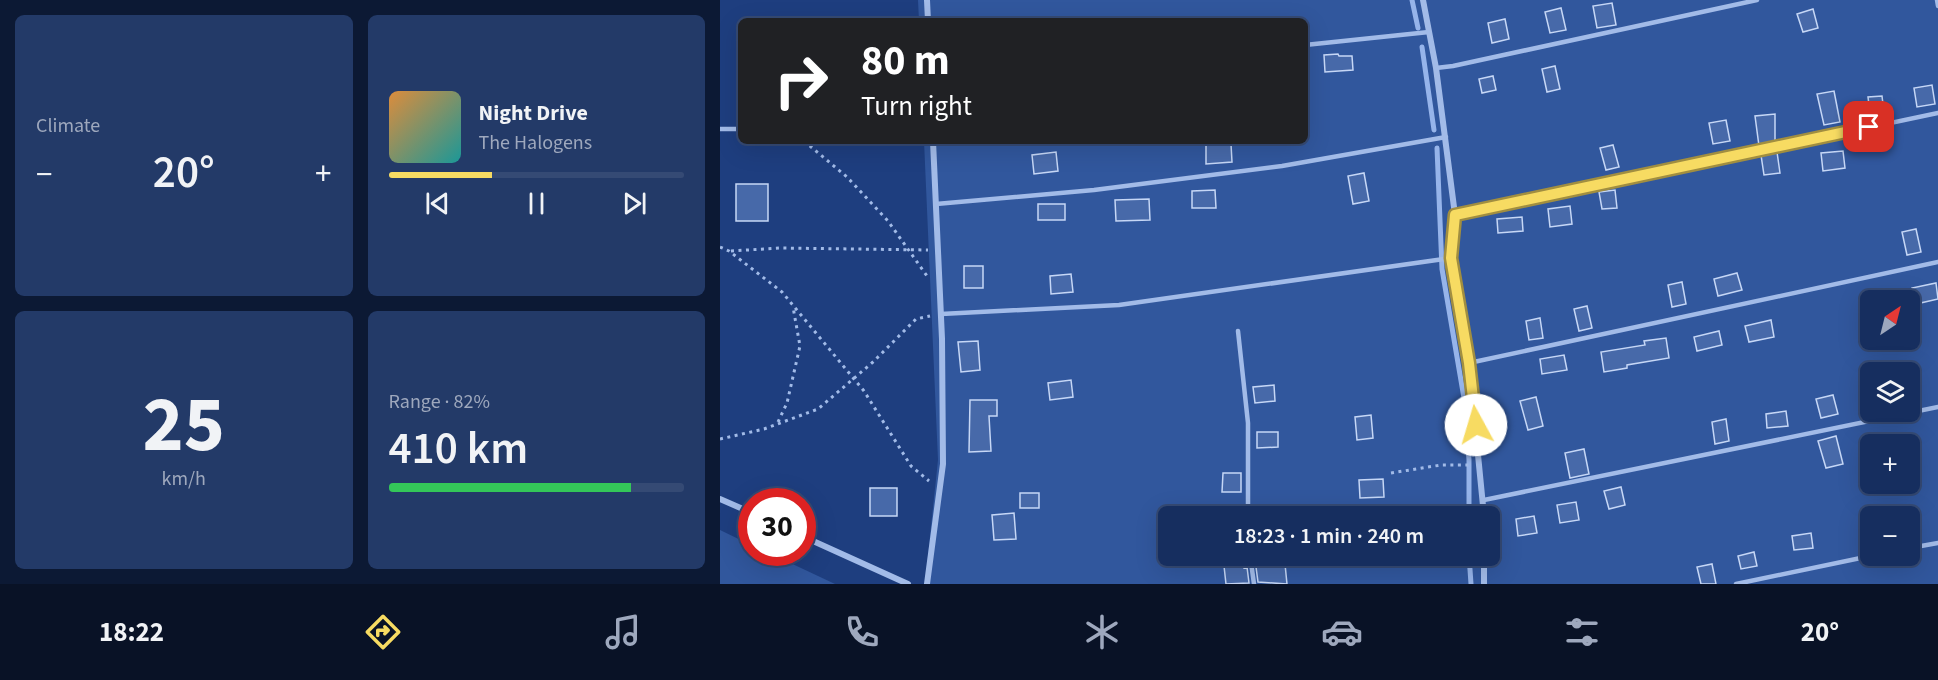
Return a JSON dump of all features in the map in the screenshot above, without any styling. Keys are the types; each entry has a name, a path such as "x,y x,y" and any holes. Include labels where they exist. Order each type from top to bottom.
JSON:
{"street":[{"path":"927,0 928,18"},
{"path":"1423,0 1446,137 1455,215 1450,258 1469,363 1484,506"},
{"path":"927,584 943,464 941,315 933,144"},
{"path":"720,499 738,507"},
{"path":"816,542 908,584"},
{"path":"1484,566 1484,584"}],"lane":[{"path":"1436,68 1757,0"},
{"path":"1937,0 1938,6"},
{"path":"1308,45 1429,32"},
{"path":"1455,215 1938,112"},
{"path":"720,129 738,129"},
{"path":"936,204 1094,190 1270,168 1446,137"},
{"path":"941,315 1119,305 1450,258"},
{"path":"1469,363 1938,262"},
{"path":"1238,331 1248,423 1248,506"},
{"path":"1484,501 1938,407"},
{"path":"1920,546 1938,543"},
{"path":"1736,584 1860,558"},
{"path":"1252,566 1254,584"}],"path":[{"path":"808,144 847,177 888,221 940,291"},
{"path":"720,247 729,251 782,292 853,377 897,440 911,466 933,484"},
{"path":"729,251 780,248 938,250"},
{"path":"777,423 787,403 800,346 792,305"},
{"path":"720,439 818,409 873,362 916,319 941,315"},
{"path":"1391,473 1462,465"}],"shaded area":[{"path":"918,0 1938,0 1938,584 925,584 938,460 924,144 1308,144 1308,18 919,18"},
{"path":"720,530 738,539 738,566 797,566 835,584 720,584"}],"building":[{"path":"1612,3 1616,25 1597,28 1593,6"},
{"path":"1561,8 1566,30 1550,33 1545,12"},
{"path":"1813,9 1818,28 1803,32 1797,14"},
{"path":"1505,19 1509,39 1492,43 1488,23"},
{"path":"1338,54 1339,56 1352,56 1353,70 1325,72 1324,55"},
{"path":"1555,66 1560,89 1547,92 1542,69"},
{"path":"1493,76 1496,90 1482,93 1479,79"},
{"path":"1932,85 1935,104 1917,107 1914,88"},
{"path":"1834,91 1840,122 1824,125 1817,94"},
{"path":"1882,96 1884,112 1870,114 1868,97"},
{"path":"1775,114 1775,143 1759,146 1755,116"},
{"path":"1726,120 1730,141 1713,144 1709,123"},
{"path":"1206,144 1231,144 1232,162 1206,164"},
{"path":"1613,145 1619,167 1606,170 1600,148"},
{"path":"1843,151 1845,168 1823,171 1821,153"},
{"path":"1056,152 1058,171 1034,174 1032,155"},
{"path":"1777,152 1780,173 1764,175 1761,155"},
{"path":"1364,173 1369,201 1353,204 1348,176"},
{"path":"736,184 768,184 768,221 736,221"},
{"path":"1215,190 1216,208 1192,208 1192,191"},
{"path":"1615,190 1617,208 1602,209 1599,192"},
{"path":"1149,199 1150,220 1116,221 1115,200"},
{"path":"1038,204 1065,204 1065,220 1038,220"},
{"path":"1570,206 1572,224 1550,227 1548,209"},
{"path":"1522,217 1523,231 1498,233 1497,219"},
{"path":"1916,229 1921,252 1907,255 1902,232"},
{"path":"964,266 983,266 983,288 964,288"},
{"path":"1737,273 1742,290 1718,296 1714,279"},
{"path":"1071,274 1073,292 1051,294 1050,276"},
{"path":"1682,282 1686,304 1672,307 1668,285"},
{"path":"1936,283 1938,299 1920,303 1920,290 1912,290 1912,288"},
{"path":"1587,306 1592,328 1579,331 1574,309"},
{"path":"1540,318 1543,338 1529,340 1526,321"},
{"path":"1771,320 1774,337 1749,342 1745,326"},
{"path":"1719,331 1722,345 1697,351 1694,337"},
{"path":"1666,338 1669,358 1627,365 1627,368 1604,372 1601,352 1645,345 1644,341"},
{"path":"978,341 980,370 961,372 958,342"},
{"path":"1564,355 1567,370 1542,374 1540,359"},
{"path":"1071,380 1073,397 1050,400 1048,383"},
{"path":"1274,385 1275,401 1255,403 1253,387"},
{"path":"1833,395 1838,414 1821,418 1816,399"},
{"path":"1536,397 1543,426 1528,430 1520,401"},
{"path":"970,400 997,400 997,416 989,416 991,451 969,452"},
{"path":"1786,411 1788,426 1767,428 1766,414"},
{"path":"1371,415 1373,438 1357,440 1355,417"},
{"path":"1726,419 1729,441 1715,444 1712,422"},
{"path":"1257,432 1278,432 1278,447 1257,448"},
{"path":"1836,436 1843,464 1826,468 1818,441"},
{"path":"1584,449 1589,474 1570,478 1565,453"},
{"path":"1223,473 1241,473 1241,492 1222,492"},
{"path":"1383,479 1384,497 1360,498 1359,480"},
{"path":"1621,487 1625,505 1609,509 1604,491"},
{"path":"870,488 897,488 897,516 870,516"},
{"path":"1020,493 1039,493 1039,508 1020,508"},
{"path":"1576,502 1579,520 1560,523 1557,505"},
{"path":"1014,513 1016,539 994,540 992,515"},
{"path":"1534,516 1537,533 1518,536 1516,519"},
{"path":"1811,533 1813,548 1794,550 1792,536"},
{"path":"1754,552 1757,566 1741,569 1738,556"},
{"path":"1712,564 1716,584 1701,584 1697,567"},
{"path":"1224,566 1247,567 1249,583 1226,584"},
{"path":"1285,566 1287,584 1258,582 1256,567"}],"waterway":[{"path":"1412,0 1418,28"},
{"path":"1422,47 1434,130"},
{"path":"1437,148 1442,269 1465,404 1469,460 1469,506"},
{"path":"1470,566 1471,584"}],"route":[{"path":"1476,425 1469,363 1451,258 1455,215 1869,127"}]}
